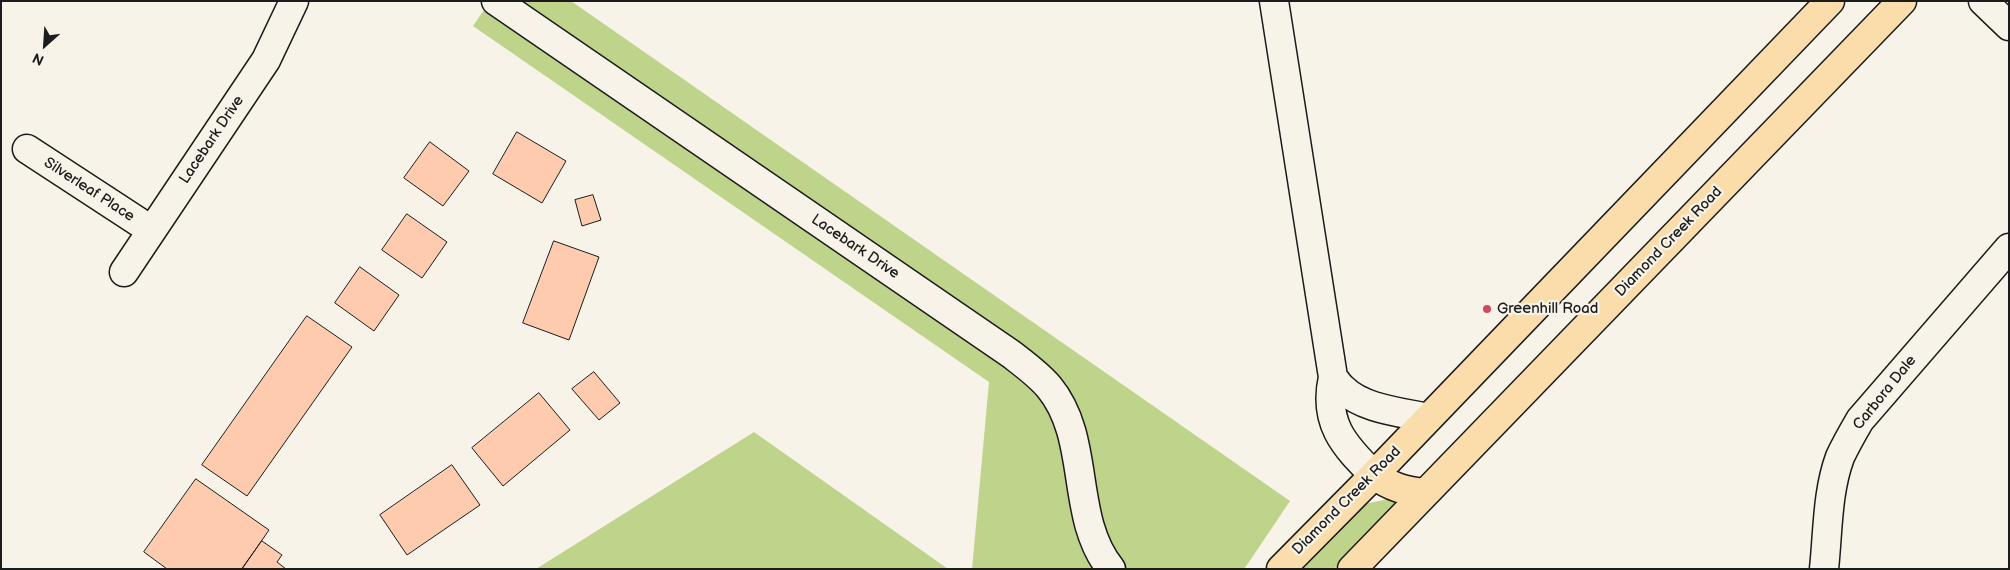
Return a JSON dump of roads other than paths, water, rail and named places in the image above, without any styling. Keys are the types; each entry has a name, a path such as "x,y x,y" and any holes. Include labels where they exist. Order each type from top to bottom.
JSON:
{"main road":[{"name":"Diamond Creek Road","path":"1281,569 1374,475 1830,1"},
{"name":"Diamond Creek Road","path":"1352,569 1902,1"},
{"path":"1374,475 1389,486 1409,492 1425,493"}],"street":[{"name":"Lacebark Drive","path":"496,1 1011,354 1033,371 1049,387 1062,408 1077,453 1088,521 1095,542 1111,569"},
{"path":"1274,1 1333,376 1330,389 1330,408 1336,430 1351,453 1374,475"},
{"path":"1983,1 2009,26"},
{"name":"Lacebark Drive","path":"124,272 266,60 292,2"},
{"name":"Silverleaf Place","path":"27,149 152,230"},
{"name":"Carbora Dale","path":"1824,569 1834,479 1840,458 1849,438 1866,413 2009,248"},
{"path":"1333,376 1343,389 1365,402 1428,418"}],"place":[{"name":"Greenhill Road","path":"1487,309"}]}
